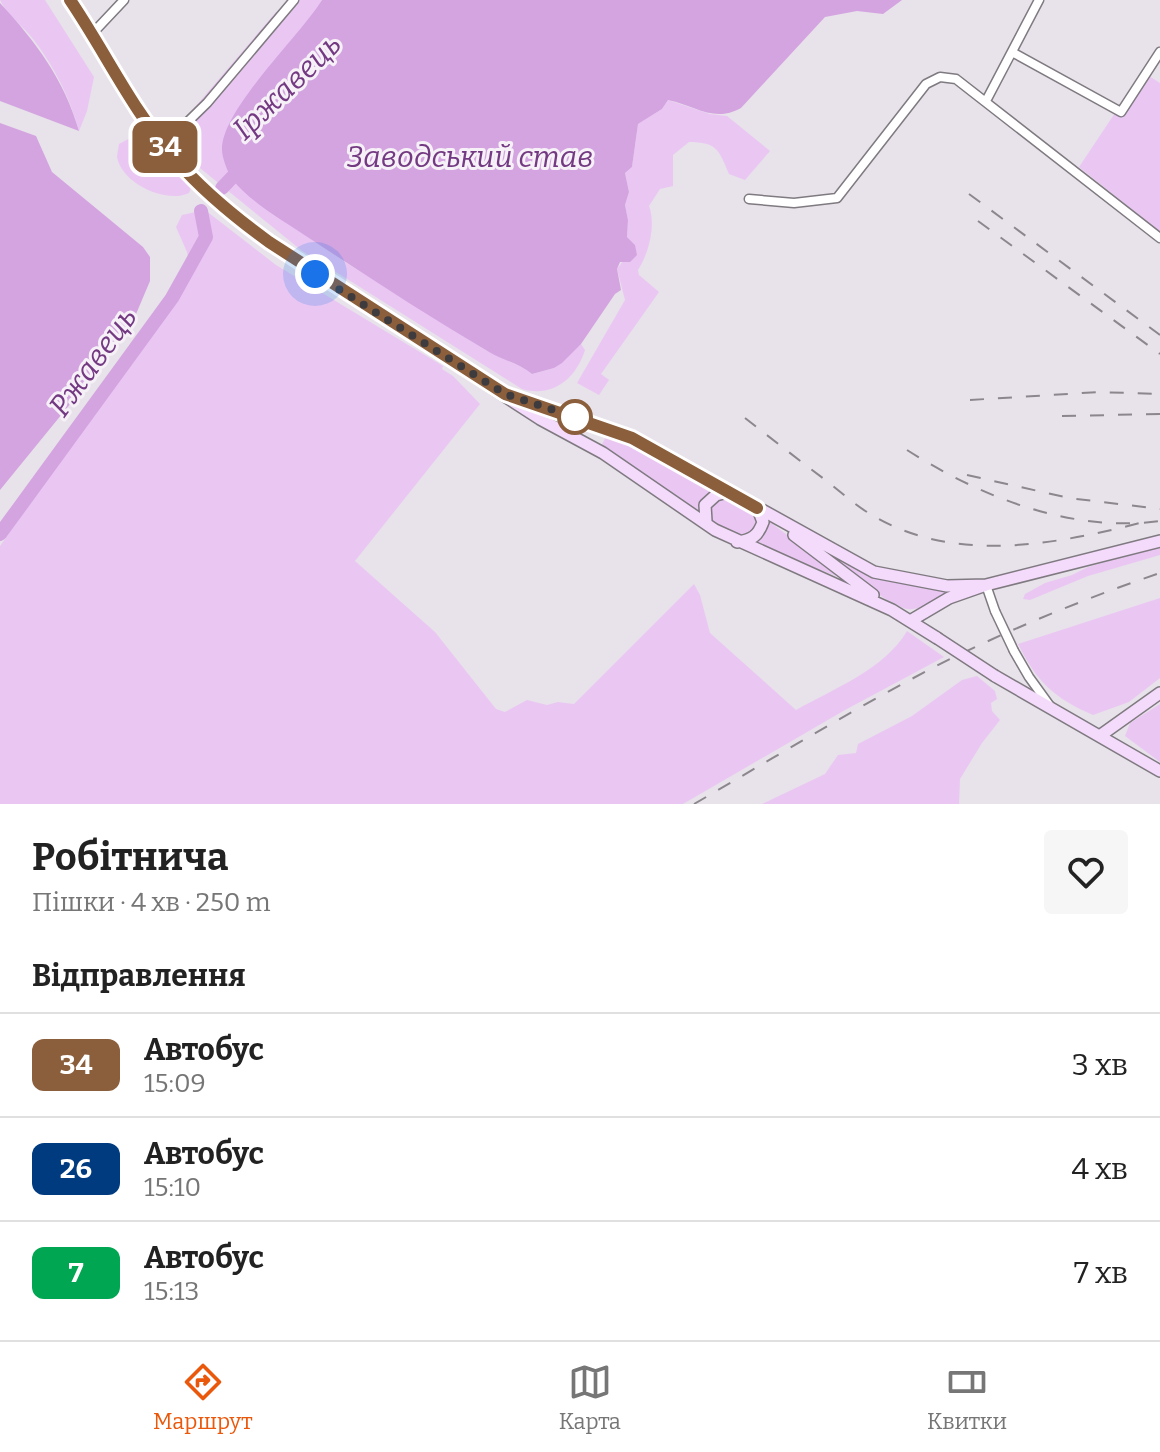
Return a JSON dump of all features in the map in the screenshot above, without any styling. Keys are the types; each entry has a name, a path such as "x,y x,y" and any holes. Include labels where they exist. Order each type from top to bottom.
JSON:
{"main road":[{"path":"70,0 164,145 190,174 269,242 540,419 603,453 715,530 892,610"},
{"path":"505,394 632,438 874,572 947,586 986,585"},
{"path":"706,521 705,505 716,495 727,492"},
{"path":"737,542 748,540 760,531 763,522 757,508"},
{"path":"757,508 892,610 995,676 1160,771"},
{"path":"910,621 949,598 986,585 1160,541"},
{"path":"1101,735 1160,693"}],"street":[{"path":"91,35 124,0"},
{"path":"164,145 207,103 294,0"},
{"path":"986,101 1039,0"},
{"path":"1012,52 1121,112 1160,52"},
{"path":"749,199 794,203 837,198 926,84 940,77 956,79 1160,238"},
{"path":"986,585 1014,651 1053,710"}],"shaded area":[{"path":"0,0 45,0 94,77 79,131 66,95 48,60"},
{"path":"298,0 322,0 311,18 259,80 231,177 264,207 345,262 487,351 532,374 554,368 581,344 585,350 576,370 561,384 543,391 522,389 301,250 190,160 183,144 184,120 276,12 285,17"},
{"path":"1149,76 1160,83 1160,232 1079,167 1115,113 1123,116"},
{"path":"668,100 710,114 727,116 770,151 745,180 729,174 716,149 706,144 689,142 673,155 673,186 660,189 649,206 652,222 650,239 638,270 639,275 659,292 601,374 609,380 599,395 577,383 625,300 617,269 635,245 627,237 625,205 629,192 625,173 632,167 638,124 662,109"},
{"path":"147,135 192,185 189,193 180,196 158,194 127,176 117,157 119,144 134,136"},
{"path":"205,210 276,265 443,366 442,369 480,404 355,561 435,632 496,709 505,712 527,700 547,705 558,702 574,704 694,584 710,633 796,710 872,667 907,631 944,657 845,710 683,804 0,804 0,546 158,321 190,266 176,227 182,215"},
{"path":"607,435 631,443 716,488 703,498 699,512 600,448"},
{"path":"725,498 756,516 755,530 745,537 723,530 712,521 711,507 719,499"},
{"path":"767,520 849,581 753,544 762,536"},
{"path":"794,532 867,572 954,590 919,608 898,606"},
{"path":"1160,546 1160,555 1088,576 1030,600 1023,599 1025,594 1045,583"},
{"path":"1160,598 1160,678 1129,702 1093,715 1048,687 1032,669 1018,644"},
{"path":"977,676 995,691 997,699 991,703 992,711 1000,720 960,779 959,804 762,804 825,774 838,755 856,753 858,744 912,716 962,680"},
{"path":"1160,704 1160,762 1125,736 1130,723"}],"water":[{"name":"Заводський став","path":"322,0 902,0 883,14 857,11 825,17 741,108 713,114 668,100 662,109 638,124 632,167 625,173 629,192 625,205 627,237 635,245 637,255 630,262 620,262 617,269 621,290 615,294 581,344 554,368 532,374 489,352 331,253 258,204 230,176 222,150 234,115"},
{"path":"0,3 57,78 79,131 0,101"},
{"path":"0,123 36,136 52,172 143,247 150,257 150,281 128,333 0,490"}],"waterway":[{"name":"Ржавець","path":"222,188 244,165"},
{"name":"Ржавець","path":"0,534 172,298 206,237 201,211"}],"railway":[{"path":"969,194 1160,335"},
{"path":"978,221 1160,354"},
{"path":"970,400 1098,392 1160,394"},
{"path":"1062,416 1160,414"},
{"path":"745,418 855,504 903,530 936,540 1004,546 1073,538 1140,523"},
{"path":"907,450 965,483 1028,508 1093,522 1160,521"},
{"path":"967,475 1069,498 1160,509"},
{"path":"694,804 853,711 950,659 1054,613 1160,573"}],"bus line":[{"name":"34","path":"70,0 134,103 176,160 269,242 359,303 505,394 632,438 757,508"}],"route":[{"path":"315,274 505,394 575,417"}],"water label":[{"name":"Іржавець","path":"287,87"}]}
